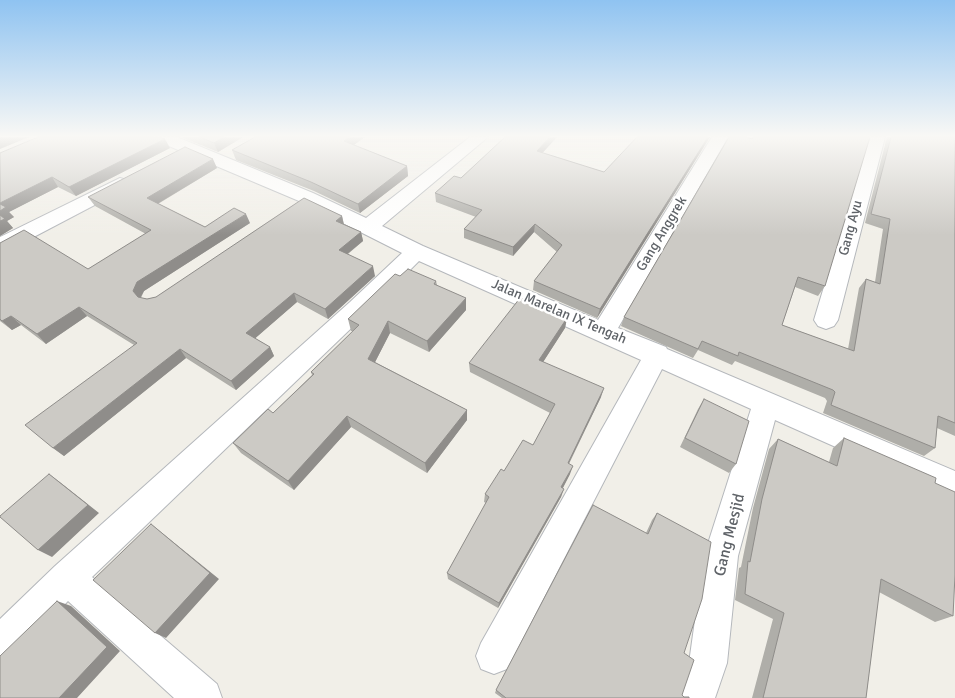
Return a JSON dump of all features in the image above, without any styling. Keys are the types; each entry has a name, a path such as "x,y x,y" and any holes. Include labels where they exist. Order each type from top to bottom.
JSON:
{"street":[{"name":"Jalan Marelan IX Tengah","path":"247,170 298,203 368,227 416,251 657,354 766,404 955,486"},
{"path":"368,227 439,170"},
{"name":"Gang Anggrek","path":"604,331 701,170"},
{"name":"Gang Ayu","path":"826,320 868,170"},
{"path":"0,246 140,174"},
{"path":"0,644 416,251"},
{"path":"494,656 657,354"},
{"name":"Gang Mesjid","path":"696,698 708,663 721,556 766,404"},
{"path":"68,578 203,698"}],"building":[{"path":"0,170 104,170 69,187 52,177 0,203"},
{"path":"141,170 195,170 147,198 205,227 234,208 246,214 137,282 133,291 138,297 147,299 156,297 304,198 342,216 336,221 361,232 339,250 373,266 325,309 294,293 246,333 270,347 231,381 180,349 53,448 25,425 137,343 79,307 37,334 11,316 2,321 0,319 0,243 24,230 88,269 151,230 88,197"},
{"path":"280,170 402,170 358,204"},
{"path":"470,170 596,170 604,172 606,170 688,170 600,309 534,281 562,245 535,224 513,247 464,229 482,210 435,193 454,176 461,178"},
{"path":"710,170 860,170 825,286 798,277 782,325 854,351 866,279 880,284 890,219 871,214 883,170 955,170 955,423 938,416 935,448 831,405 835,392 833,390 739,352 738,356 702,341 698,349 624,317"},
{"path":"0,204 6,207 0,211"},
{"path":"408,269 436,281 434,284 466,298 427,341 388,321 368,359 467,410 425,463 347,416 288,481 233,443 268,409 273,413 314,374 311,372 359,325 348,319 395,274 400,276"},
{"path":"520,298 567,318 539,360 604,388 568,463 573,466 561,487 564,489 499,603 447,573 489,497 485,494 501,469 504,471 523,440 533,445 555,404 469,363"},
{"path":"704,399 749,421 736,464 685,438"},
{"path":"844,438 936,478 935,483 955,492 953,616 881,579 866,698 763,698 784,613 745,594 748,561 750,562 762,499 778,439 837,466"},
{"path":"49,474 88,505 38,550 0,516"},
{"path":"593,505 648,534 657,513 711,542 702,599 684,653 694,660 682,695 689,698 506,698 496,690"},
{"path":"151,524 210,573 155,633 93,580"},
{"path":"57,601 107,647 59,698 0,698 0,656"}]}
